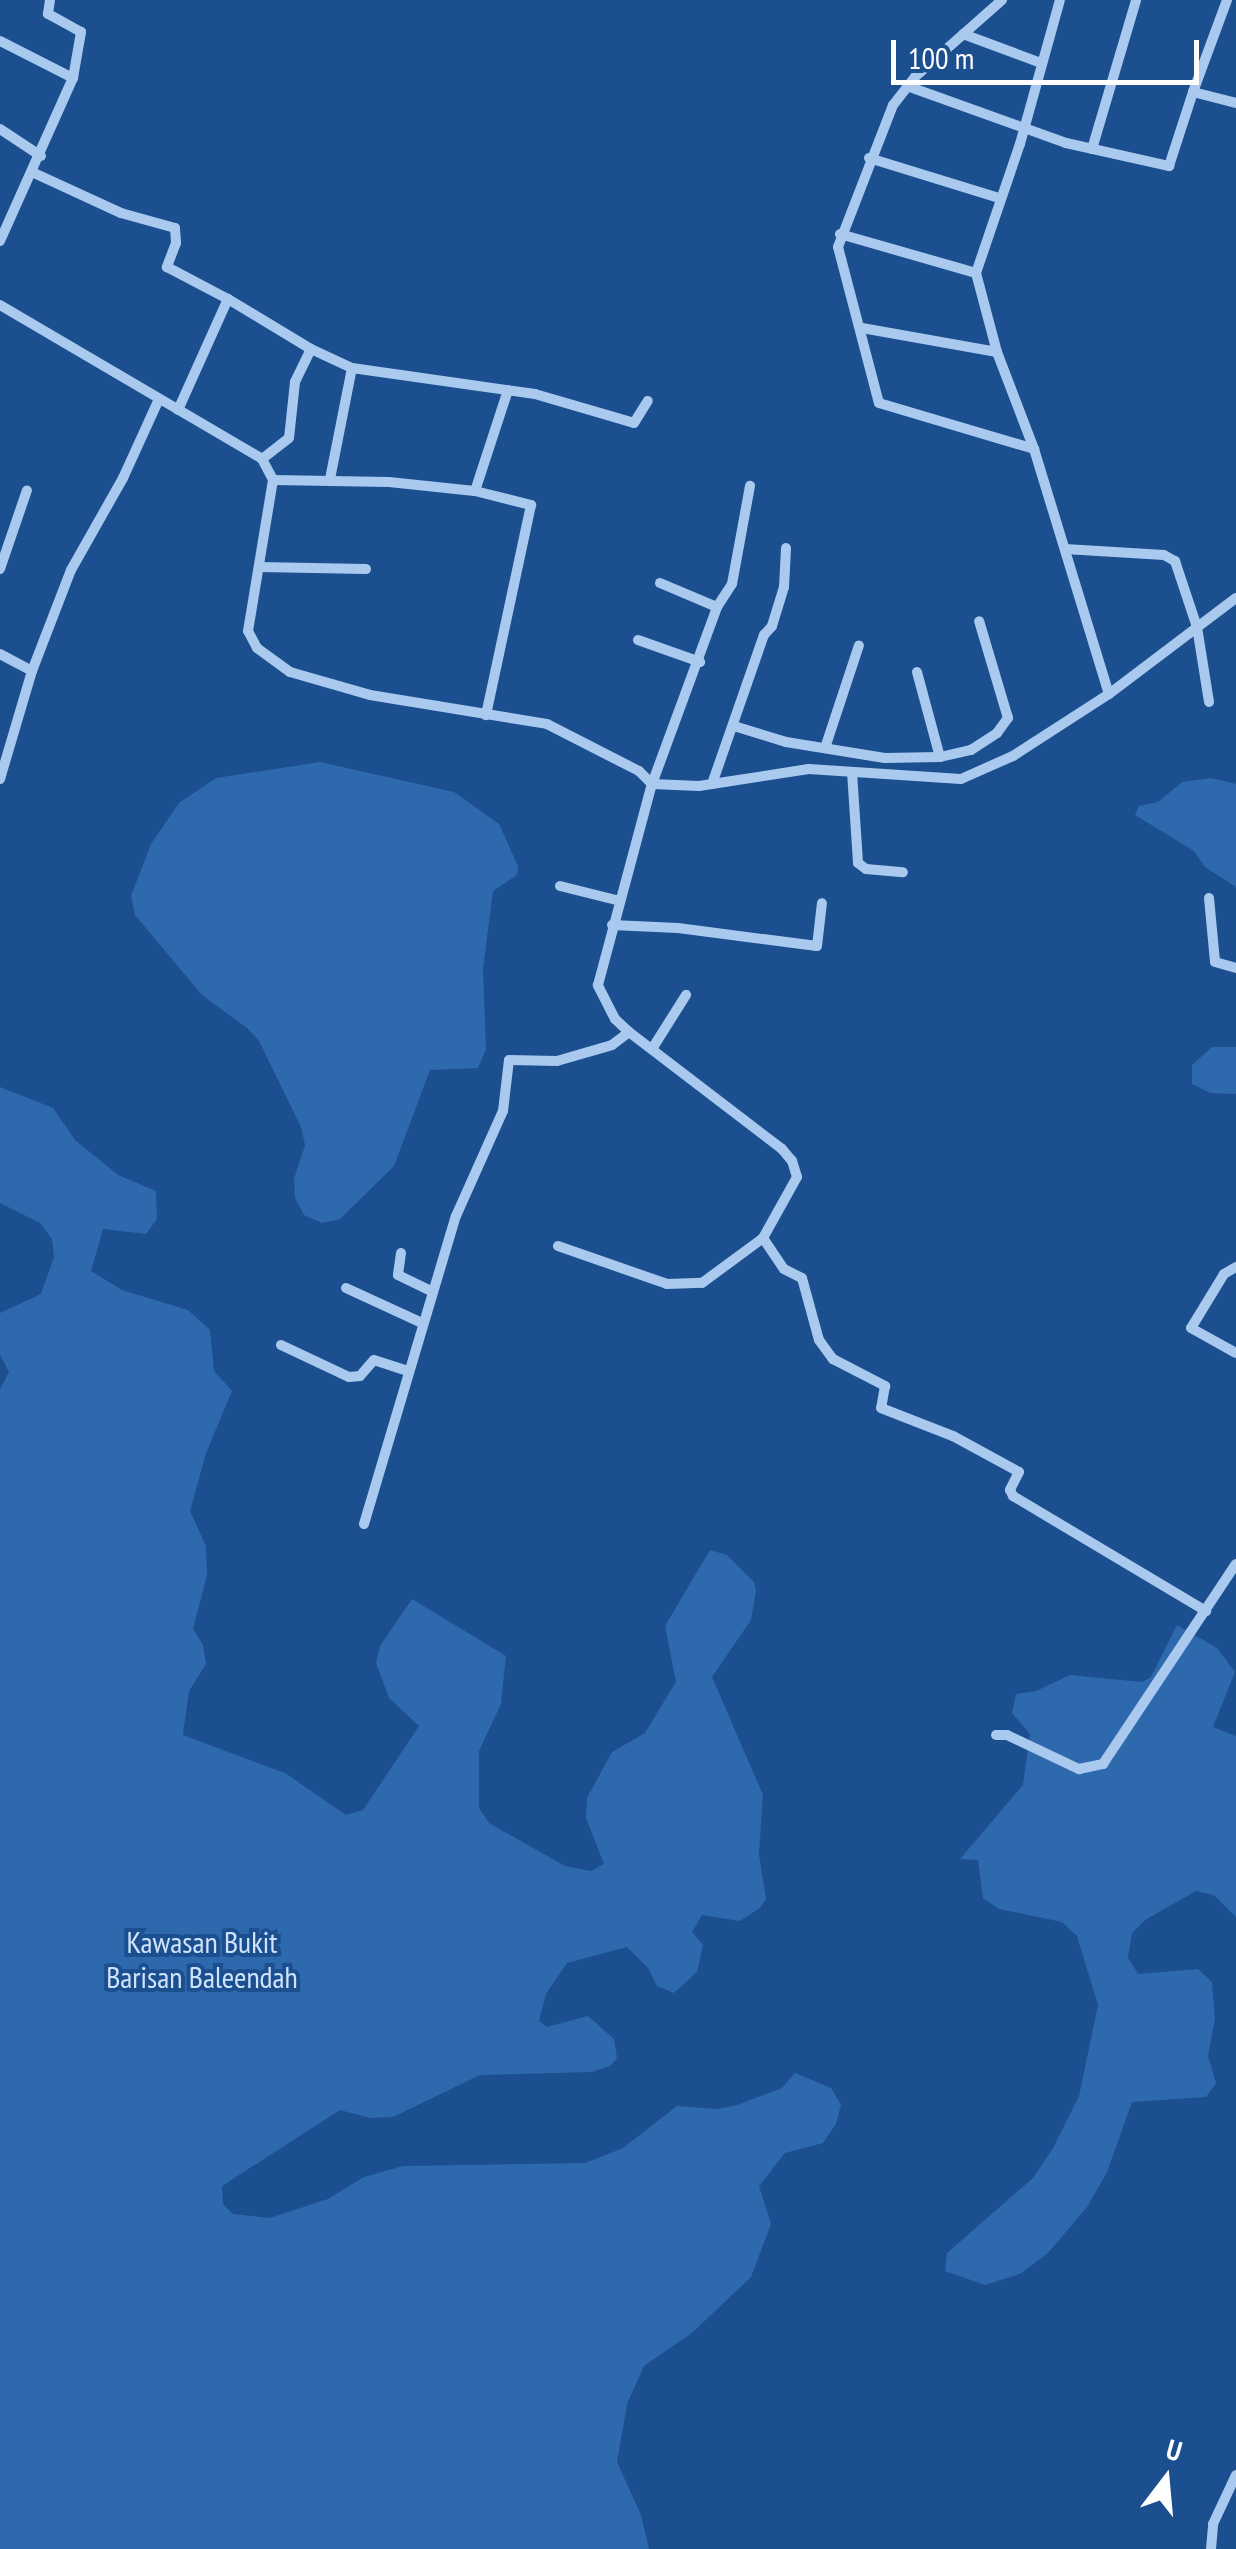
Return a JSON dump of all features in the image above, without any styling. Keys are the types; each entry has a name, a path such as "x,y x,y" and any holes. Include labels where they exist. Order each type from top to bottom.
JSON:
{"street":[{"path":"0,241 74,78 80,32 48,14 50,0"},
{"path":"1002,0 907,86 890,110 838,247 879,403 1034,449"},
{"path":"1060,0 1021,127 1020,144 976,274 997,352 1034,449 1108,694"},
{"path":"1092,149 1136,0"},
{"path":"907,86 1092,149 1169,166 1227,0"},
{"path":"963,34 1042,63"},
{"path":"0,41 74,78"},
{"path":"1193,92 1236,103"},
{"path":"0,128 41,156"},
{"path":"870,158 999,198"},
{"path":"34,173 121,213 175,228 176,243 167,267 352,368 508,390 634,424 648,401"},
{"path":"840,234 976,274"},
{"path":"178,410 228,300"},
{"path":"0,306 262,459 273,480 248,631 257,648 290,672 370,695 557,728 639,771 652,784 712,784 794,769 960,779 1013,756 1108,694 1236,598"},
{"path":"862,328 997,352"},
{"path":"262,459 288,438 295,382 311,349"},
{"path":"330,479 352,368"},
{"path":"475,492 508,390"},
{"path":"0,779 32,670 70,570 123,478 159,400"},
{"path":"273,480 330,479 475,492 532,507 486,716"},
{"path":"558,1246 667,1284 697,1284 763,1238 797,1177 792,1161 629,1032 615,1018 598,985 652,784 717,608 732,584 750,486"},
{"path":"0,570 27,490"},
{"path":"712,784 780,600 786,548"},
{"path":"1065,549 1169,556 1175,561 1197,627 1209,702"},
{"path":"259,568 366,569"},
{"path":"660,583 717,608"},
{"path":"734,726 885,758 940,757 971,750 997,734 1008,718 1006,701 978,622"},
{"path":"638,640 700,662"},
{"path":"825,748 859,645"},
{"path":"0,654 32,670"},
{"path":"917,672 940,757"},
{"path":"852,772 858,863 866,869 902,872"},
{"path":"560,886 620,901"},
{"path":"1209,898 1216,962 1236,968"},
{"path":"612,925 678,928 816,946 822,903"},
{"path":"652,1049 686,995"},
{"path":"364,1524 456,1216 503,1111 509,1060 557,1062 612,1045 629,1032"},
{"path":"763,1238 784,1269 802,1278 818,1340 833,1359 885,1386 881,1408 953,1436 1018,1472 1010,1490 1013,1496 1206,1611"},
{"path":"401,1252 398,1276 433,1292"},
{"path":"1236,1267 1224,1274 1190,1328 1236,1353"},
{"path":"346,1288 422,1323"},
{"path":"281,1345 349,1376 360,1376 374,1360 408,1371"},
{"path":"996,1734 1007,1735 1080,1769 1103,1764 1236,1564"},
{"path":"1211,2549 1213,2524 1236,2476"}],"green space":[{"path":"320,762 454,792 499,824 518,866 517,875 493,891 483,969 486,1049 478,1068 430,1070 394,1166 340,1219 322,1223 304,1215 295,1198 294,1179 305,1145 301,1127 259,1041 202,995 135,915 131,896 151,844 179,803 216,778"},
{"path":"1211,778 1236,784 1236,887 1205,867 1194,851 1135,815 1139,806 1158,802 1182,782"},
{"path":"1212,1047 1236,1047 1236,1094 1210,1093 1192,1084 1192,1065"},
{"name":"Kawasan Bukit Barisan Baleendah","path":"0,1087 53,1108 75,1140 118,1175 156,1191 157,1219 146,1234 103,1229 91,1271 122,1290 188,1310 210,1330 214,1371 232,1391 206,1453 190,1511 206,1546 207,1575 193,1629 203,1645 206,1664 189,1691 183,1735 285,1773 346,1815 363,1810 419,1726 389,1698 376,1663 380,1646 412,1599 506,1656 501,1704 479,1751 479,1808 489,1823 565,1866 591,1871 604,1864 586,1818 587,1798 612,1752 645,1733 676,1682 665,1626 710,1550 727,1555 754,1582 751,1620 712,1677 763,1795 759,1854 766,1899 760,1908 740,1921 702,1915 692,1932 703,1945 697,1972 674,1993 657,1986 648,1968 627,1947 567,1963 546,1994 539,2021 547,2027 588,2016 614,2039 617,2058 610,2066 592,2072 480,2075 393,2117 370,2118 340,2110 222,2186 223,2204 233,2214 270,2218 328,2199 364,2177 403,2166 585,2163 623,2148 677,2106 717,2109 737,2105 782,2088 795,2073 831,2088 841,2105 836,2124 823,2143 785,2153 759,2186 771,2224 751,2277 693,2332 644,2366 627,2404 617,2462 641,2515 649,2549 0,2549 0,1389 9,1372 0,1355 0,1313 41,1294 54,1257 52,1239 40,1223 0,1203"},
{"path":"1177,1625 1217,1648 1235,1672 1213,1727 1236,1736 1236,1917 1214,1895 1196,1891 1145,1920 1132,1933 1128,1958 1138,1974 1198,1969 1212,1982 1215,2019 1208,2056 1216,2083 1206,2097 1132,2102 1107,2172 1087,2207 1048,2253 1020,2274 985,2285 945,2271 947,2253 1033,2178 1053,2148 1079,2096 1098,2005 1077,1936 1062,1922 999,1909 983,1898 978,1860 960,1859 1023,1785 1030,1734 1012,1713 1016,1694 1036,1691 1070,1675 1142,1682 1151,1677"}]}
